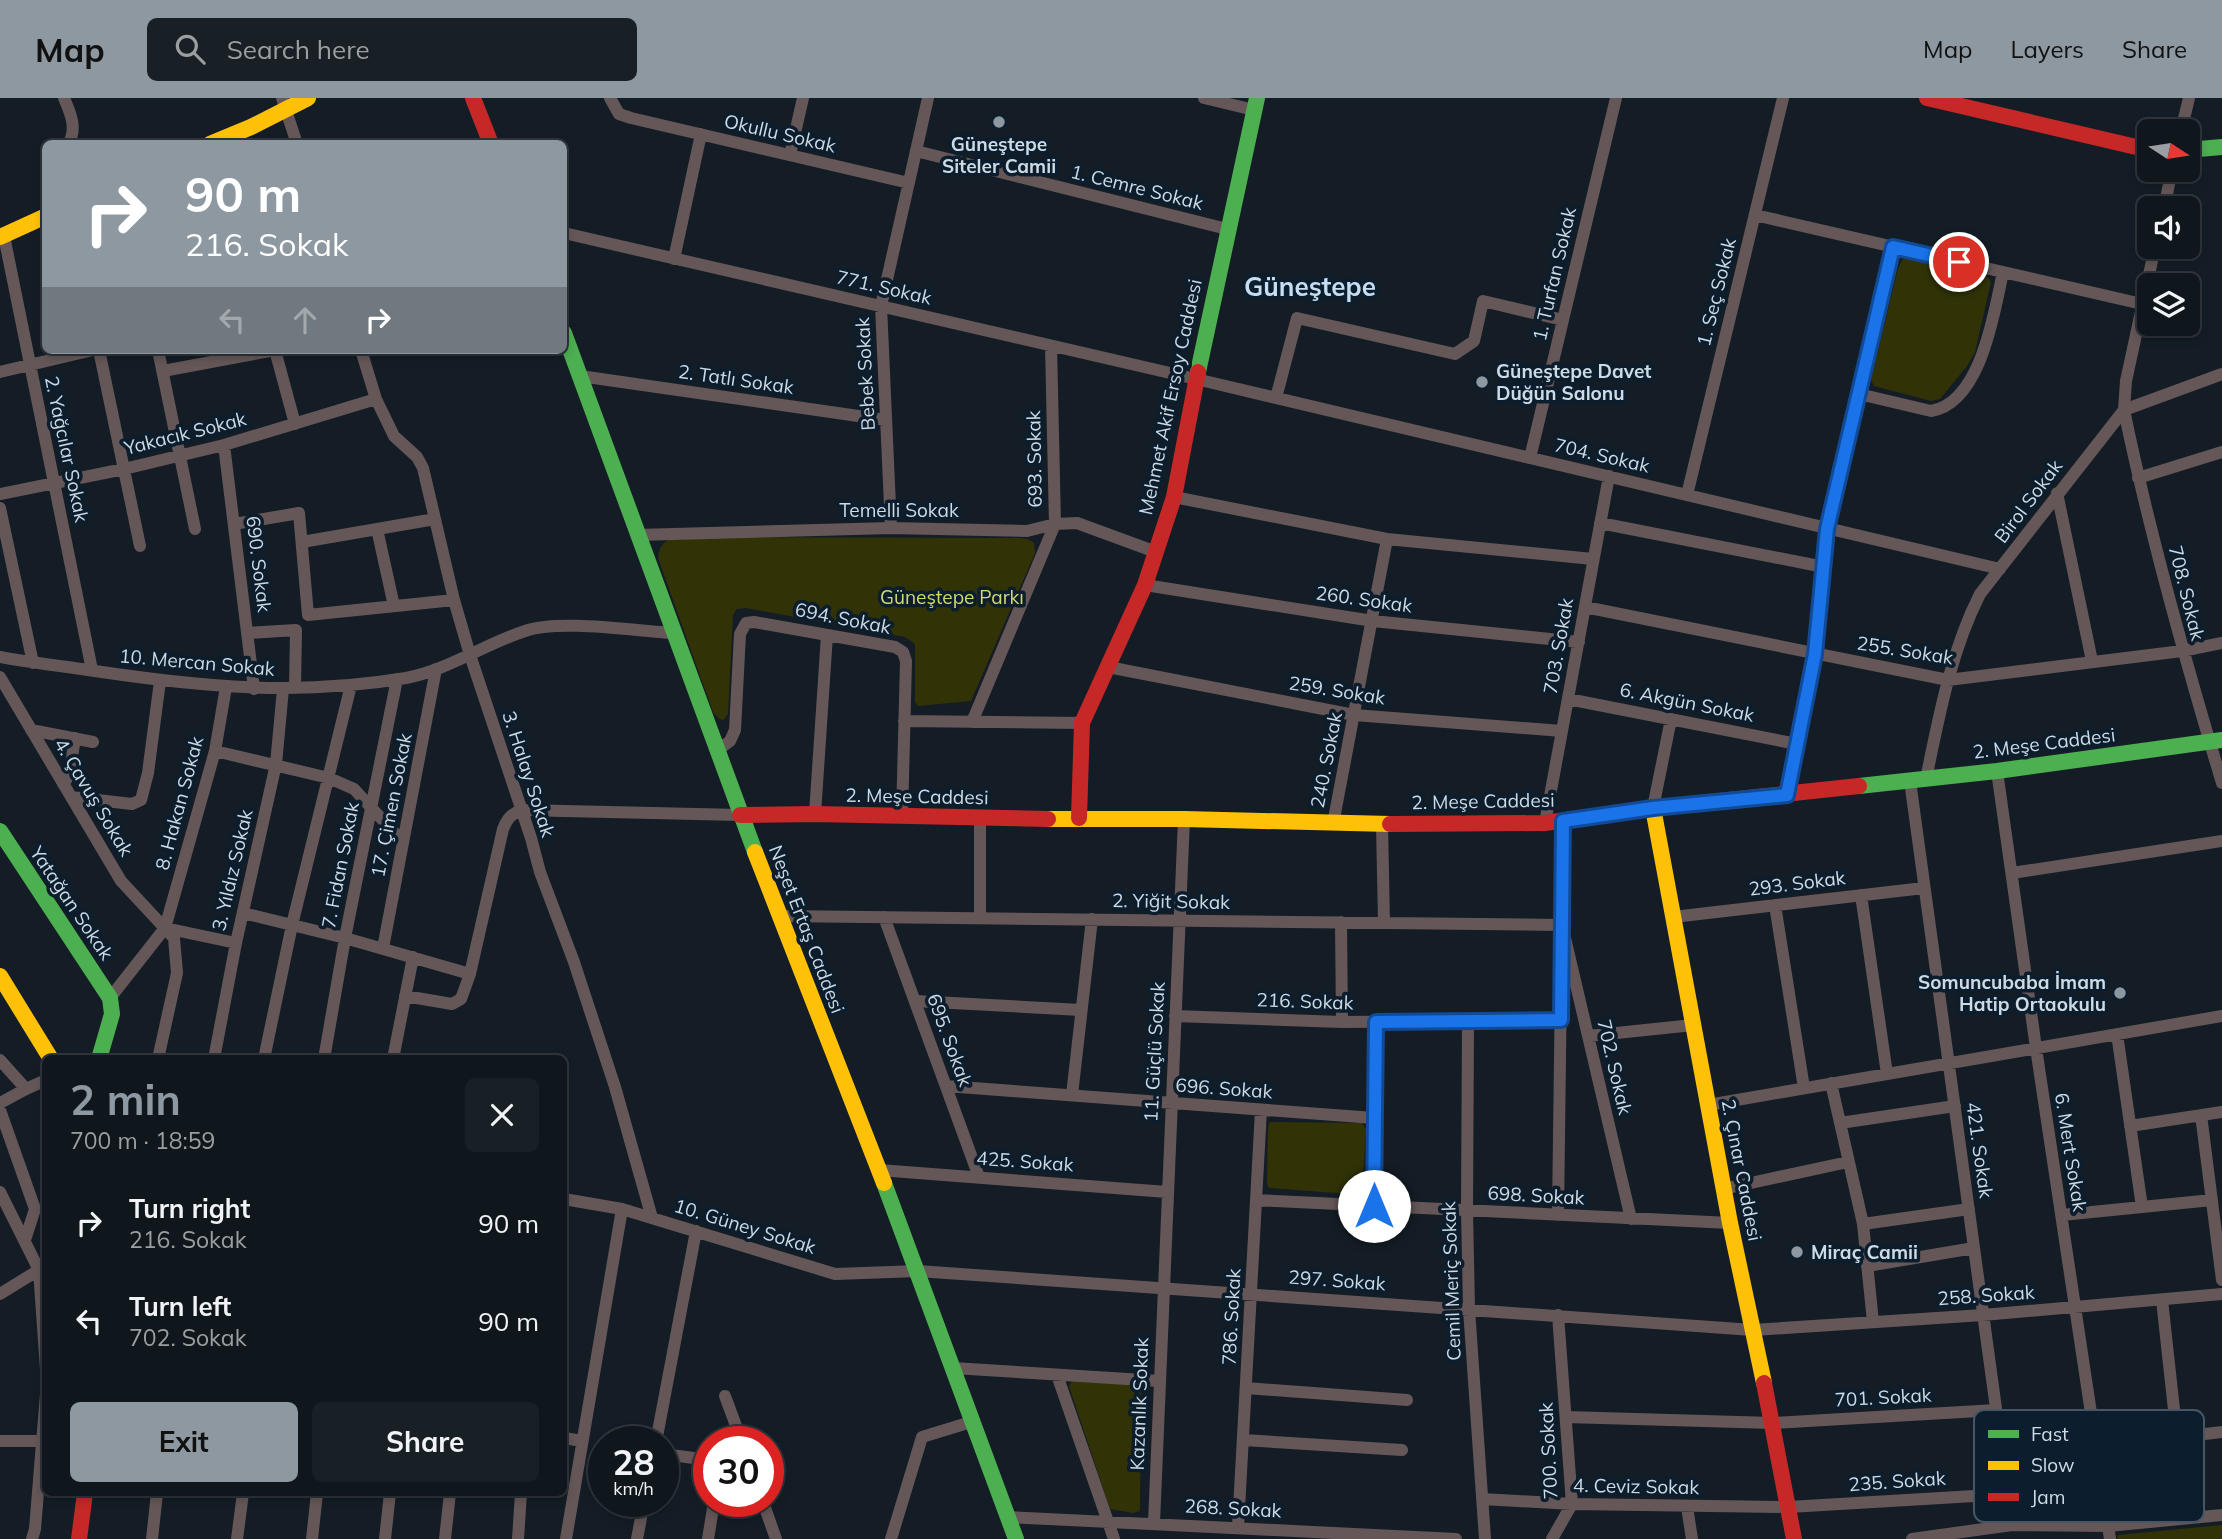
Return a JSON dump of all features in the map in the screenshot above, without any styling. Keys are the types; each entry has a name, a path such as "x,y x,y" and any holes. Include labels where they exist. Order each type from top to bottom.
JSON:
{"street":[{"path":"64,98 73,119 71,140"},
{"path":"217,140 284,104 308,98"},
{"path":"473,98 489,140"},
{"name":"Okullu Sokak","path":"610,98 618,114 631,118 909,183"},
{"path":"790,155 803,98"},
{"name":"Bebek Sokak","path":"891,528 881,306 928,98"},
{"path":"1204,98 1256,104"},
{"name":"1. Turfan Sokak","path":"1530,458 1616,98"},
{"name":"1. Seç Sokak","path":"1686,495 1783,98"},
{"path":"1927,98 2137,147"},
{"path":"2184,119 2189,98"},
{"path":"284,104 296,140"},
{"name":"Mehmet Akif Ersoy Caddesi","path":"1079,818 1082,723 1145,585 1174,497 1227,229 1256,104"},
{"path":"674,258 702,134"},
{"path":"2200,149 2222,147"},
{"name":"1. Cemre Sokak","path":"916,151 1227,229"},
{"path":"1755,215 2137,303"},
{"path":"2,236 42,218"},
{"name":"771. Sokak","path":"567,234 1196,379"},
{"name":"2. Yağcılar Sokak","path":"2,236 92,670"},
{"path":"1787,795 1815,654 1827,529 1893,247"},
{"path":"1859,394 1931,411 1942,409 1953,402 1977,369 1985,350 2003,272"},
{"path":"1276,398 1297,318 1455,354 1474,341 1483,301 1563,320"},
{"path":"2137,328 2126,381 2124,410 2222,374"},
{"name":"Neşet Ertaş Caddesi","path":"567,341 740,815 918,1271 1016,1539"},
{"name":"693. Sokak","path":"972,722 1055,524 1051,346"},
{"path":"0,372 76,354"},
{"path":"100,354 139,546"},
{"path":"159,354 195,529"},
{"path":"163,371 254,354"},
{"path":"276,354 295,424"},
{"name":"3. Halay Sokak","path":"362,354 376,399 394,436 411,451 423,468 454,600 470,655 540,872 574,962 615,1087 652,1218"},
{"name":"2. Tatlı Sokak","path":"580,376 886,420"},
{"name":"704. Sokak","path":"1196,379 2000,569"},
{"name":"Yakacık Sokak","path":"0,494 224,445 376,399"},
{"name":"708. Sokak","path":"2124,410 2138,478 2182,651 2216,741 2222,783"},
{"name":"Birol Sokak","path":"1918,780 1948,680 1980,594 2124,410"},
{"name":"690. Sokak","path":"224,445 254,689"},
{"path":"2138,478 2222,452"},
{"name":"703. Sokak","path":"1545,823 1609,476"},
{"path":"2057,494 2092,661"},
{"path":"1174,497 1387,539 1593,559"},
{"path":"0,508 5,558 33,663"},
{"path":"234,524 299,513 308,615 454,600"},
{"path":"302,542 435,519"},
{"name":"Temelli Sokak","path":"637,535 891,528 1027,530 1077,523 1156,552"},
{"path":"1600,523 1824,567"},
{"path":"377,529 394,606"},
{"name":"240. Sokak","path":"1333,824 1387,539"},
{"name":"260. Sokak","path":"1145,585 1373,621 1579,642"},
{"name":"255. Sokak","path":"1585,607 1948,680 2182,651 2222,643"},
{"name":"694. Sokak","path":"718,750 730,741 734,730 740,634 743,625 754,622 895,648 903,652 906,661 902,817"},
{"name":"10. Mercan Sokak","path":"0,657 160,681 254,689 289,689 397,679 436,668 527,630 539,628 563,626 673,633"},
{"name":"3. Yıldız Sokak","path":"215,1055 236,943 276,764 296,630 248,633"},
{"path":"815,814 827,635"},
{"name":"259. Sokak","path":"1108,667 1354,715 1562,731"},
{"name":"17. Çimen Sokak","path":"383,948 436,668"},
{"name":"4. Çavuş Sokak","path":"0,677 121,881 165,928"},
{"name":"7. Fidan Sokak","path":"325,1055 345,938 397,679"},
{"path":"71,797 132,804 141,800 148,773 160,681"},
{"path":"265,1055 292,925 352,685"},
{"name":"8. Hakan Sokak","path":"165,928 215,751 226,687"},
{"name":"6. Akgün Sokak","path":"1569,698 1797,744"},
{"path":"1653,808 1671,719"},
{"path":"904,721 1082,723"},
{"path":"32,730 93,742"},
{"path":"63,784 69,776 75,738"},
{"name":"2. Meşe Caddesi","path":"740,815 1184,819 1333,824 1545,823 1653,808 1997,771 2216,741"},
{"path":"215,751 329,778 354,789 403,842"},
{"name":"6. Mert Sokak","path":"1997,771 2091,1410"},
{"name":"421. Sokak","path":"1918,780 1924,888 1996,1410"},
{"name":"2. Çınar Caddesi","path":"1653,808 1723,1189 1773,1423 1794,1539"},
{"path":"405,996 452,1004 461,999 470,974 503,829 510,816 521,810 740,815"},
{"path":"980,819 980,918"},
{"name":"11. Güçlü Sokak","path":"1163,1287 1184,819"},
{"name":"702. Sokak","path":"1558,1215 1563,821"},
{"path":"1382,824 1384,923"},
{"name":"Yatağan Sokak","path":"0,831 110,998"},
{"path":"2012,873 2222,841"},
{"name":"293. Sokak","path":"1673,917 1924,888"},
{"path":"1861,895 1887,1074"},
{"path":"1775,905 1804,1088"},
{"path":"243,913 383,948 470,974"},
{"name":"2. Yiğit Sokak","path":"779,916 1562,925"},
{"name":"695. Sokak","path":"884,917 979,1177"},
{"path":"1072,1095 1092,919"},
{"path":"1341,922 1342,1022"},
{"name":"702. Sokak","path":"1562,925 1631,1219"},
{"path":"165,928 236,943"},
{"path":"100,1055 112,1014 110,998 165,928"},
{"path":"159,1055 177,973 174,938 165,928"},
{"path":"394,1055 412,957"},
{"path":"0,976 49,1055"},
{"path":"915,1000 1081,1010"},
{"name":"216. Sokak","path":"1175,1016 1342,1022 1561,1020"},
{"path":"1708,1105 2222,1016"},
{"name":"Cemil Meriç Sokak","path":"1468,1021 1469,1309 1485,1539"},
{"path":"1374,1206 1376,1022"},
{"path":"1588,1036 1693,1025"},
{"path":"2116,1034 2142,1207"},
{"path":"1,1062 26,1089"},
{"path":"0,1102 42,1082"},
{"path":"1831,1083 1863,1224 1873,1322"},
{"name":"696. Sokak","path":"946,1086 1374,1118"},
{"path":"1840,1123 1955,1106"},
{"path":"0,1110 35,1209 26,1240"},
{"name":"786. Sokak","path":"1238,1527 1261,1110"},
{"path":"2130,1126 2222,1112"},
{"path":"2201,1115 2222,1280"},
{"path":"1723,1189 1848,1162"},
{"name":"425. Sokak","path":"879,1171 1167,1192"},
{"path":"1,1199 26,1240 39,1270 42,1312"},
{"name":"10. Güney Sokak","path":"567,1200 622,1209 835,1274 918,1271"},
{"name":"698. Sokak","path":"1256,1200 1730,1223"},
{"path":"2062,1215 2212,1200"},
{"path":"566,1539 622,1209"},
{"path":"1863,1224 1969,1209"},
{"path":"659,1426 696,1231"},
{"path":"1867,1266 1974,1248"},
{"path":"0,1294 39,1270"},
{"name":"297. Sokak","path":"918,1271 1753,1330"},
{"name":"Kazanlık Sokak","path":"1154,1523 1163,1287"},
{"name":"258. Sokak","path":"1753,1330 2076,1308 2222,1294"},
{"path":"2162,1300 2174,1410"},
{"name":"700. Sokak","path":"1552,1539 1572,1504 1558,1315"},
{"path":"953,1368 1158,1381"},
{"path":"1057,1375 1114,1539"},
{"path":"1247,1388 1407,1399"},
{"path":"725,1396 736,1426"},
{"name":"701. Sokak","path":"1566,1417 1773,1423 1974,1411"},
{"path":"891,1539 922,1437 971,1422"},
{"path":"2204,1434 2222,1432"},
{"path":"567,1438 582,1441"},
{"path":"1244,1440 1402,1450"},
{"path":"0,1441 42,1441"},
{"path":"32,1539 42,1461"},
{"path":"79,1539 85,1496"},
{"path":"152,1539 157,1496"},
{"path":"237,1539 243,1496"},
{"path":"312,1539 317,1496"},
{"path":"385,1539 390,1496"},
{"path":"445,1539 450,1496"},
{"path":"518,1539 521,1496"},
{"name":"235. Sokak","path":"1789,1507 1974,1496"},
{"name":"4. Ceviz Sokak","path":"1482,1499 1687,1507 1789,1507"},
{"path":"1687,1507 1692,1539"},
{"path":"2204,1518 2222,1515"},
{"path":"637,1539 641,1517"},
{"path":"708,1539 712,1517"},
{"path":"768,1517 776,1539"},
{"name":"268. Sokak","path":"1008,1517 1238,1527 1315,1535 1456,1539"},
{"path":"1912,1539 2012,1525 2109,1532 2175,1522"}],"green space":[{"path":"1910,258 1988,277 1991,282 1975,352 1940,399 1931,401 1874,386 1871,380 1898,268 1903,259"},
{"name":"Güneştepe Parkı","path":"679,537 1021,538 1034,543 1035,553 971,701 918,706 915,702 915,644 905,637 746,608 737,609 733,615 728,714 724,720 719,719 713,712 658,558 664,543"},
{"path":"1270,1122 1362,1123 1366,1129 1362,1195 1269,1188"},
{"path":"1074,1378 1141,1382 1140,1511 1133,1513 1110,1509 1069,1386"},
{"path":"2222,1525 2222,1539 2117,1539 2118,1535"}],"traffic: fast":[{"path":"1198,372 1257,98"},
{"path":"2200,149 2222,147"},
{"path":"567,341 755,852"},
{"path":"1859,786 1997,771 2222,740"},
{"path":"0,831 110,998 112,1014 100,1055"},
{"path":"884,1183 1016,1539"}],"traffic: slow":[{"path":"220,140 308,98"},
{"path":"0,237 42,218"},
{"path":"1653,808 1730,1223 1764,1383"},
{"path":"1048,819 1390,824"},
{"path":"755,852 884,1183"},
{"path":"0,976 49,1055"}],"traffic: jam":[{"path":"473,98 489,140"},
{"path":"1927,98 2137,147"},
{"path":"1079,818 1082,723 1145,585 1174,497 1198,372"},
{"path":"1390,824 1545,823 1653,808 1859,786"},
{"path":"740,815 1048,819"},
{"path":"1764,1383 1794,1539"},
{"path":"79,1539 85,1496"}],"place":[{"name":"Güneştepe Siteler Camii","path":"999,122"},
{"name":"Güneştepe Davet Düğün Salonu","path":"1482,382"},
{"name":"Somuncubaba İmam Hatip Ortaokulu","path":"2120,993"},
{"name":"Miraç Camii","path":"1797,1252"}],"district":[{"name":"Güneştepe","path":"1310,286"}],"route":[{"path":"1374,1206 1376,1022 1561,1020 1563,821 1653,808 1787,795 1815,654 1827,529 1893,247 1959,262"}]}
